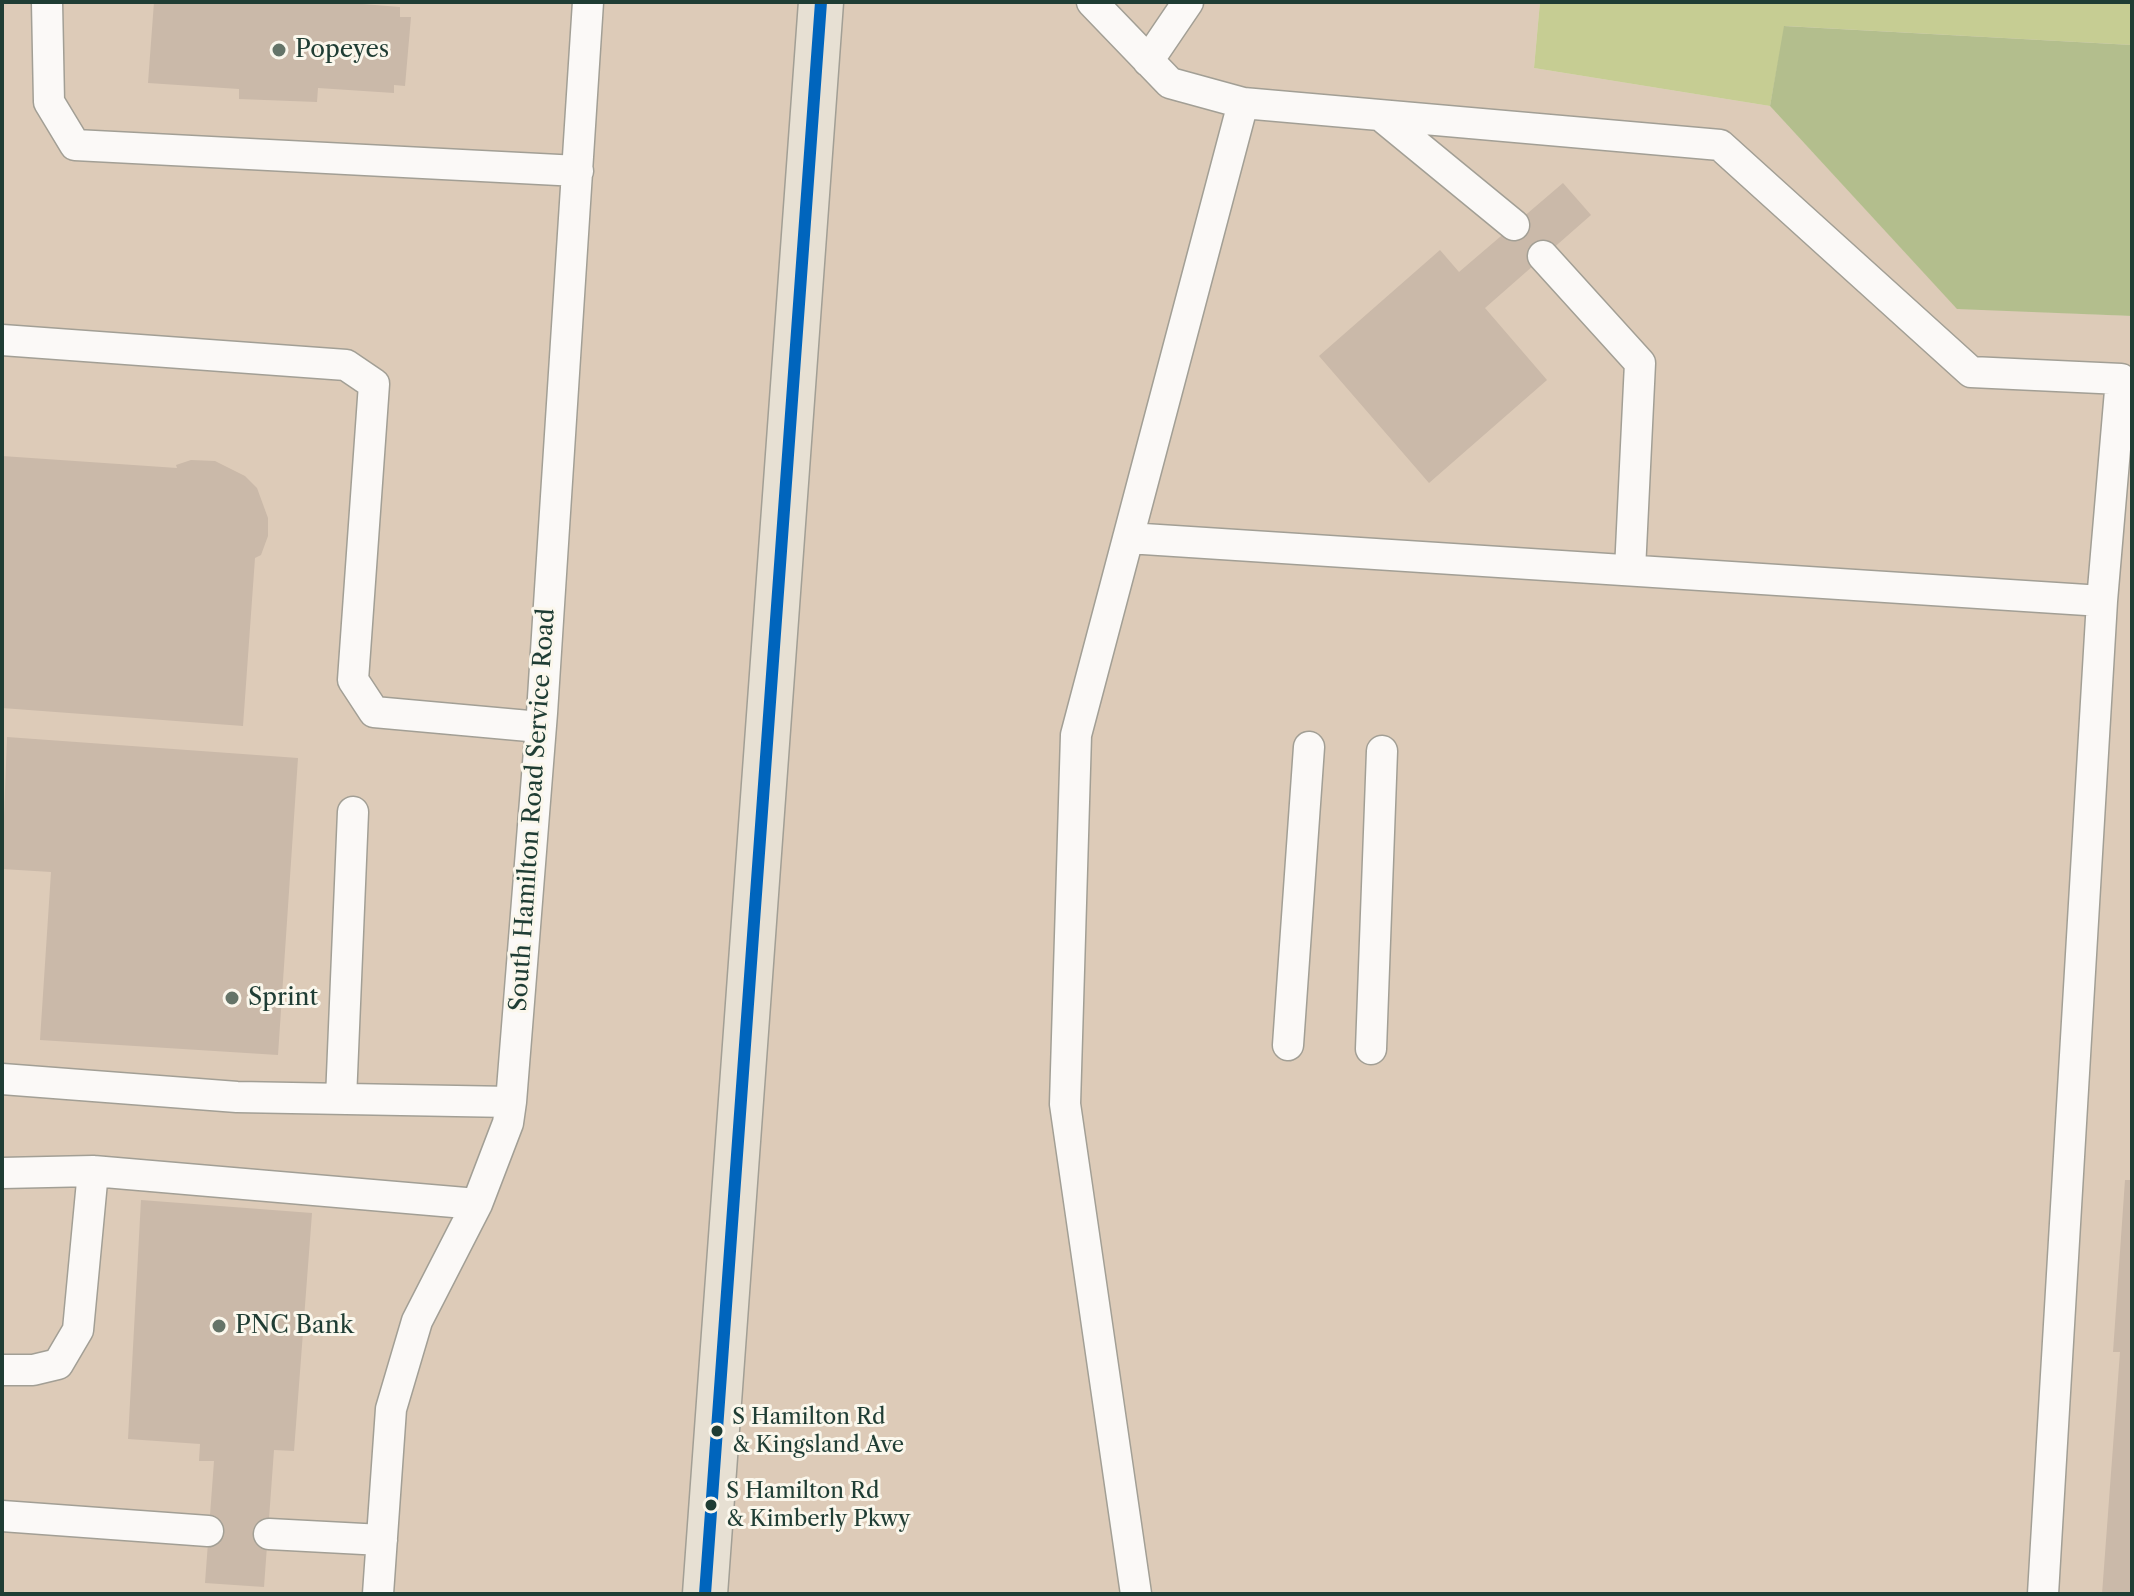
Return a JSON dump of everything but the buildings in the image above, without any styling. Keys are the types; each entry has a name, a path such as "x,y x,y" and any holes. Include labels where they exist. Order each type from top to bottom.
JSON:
{"main road":[{"path":"705,1594 821,2"}],"lane":[{"path":"47,2 49,102 75,145 578,171"},
{"name":"South Hamilton Road Service Road","path":"378,1594 391,1409 417,1321 477,1204 508,1123 511,1102 540,727 588,2"},
{"path":"1092,2 1170,83 1243,103 1720,145 1971,372 2126,379 2102,601 2043,1594"},
{"path":"1148,61 1188,2"},
{"path":"1136,1594 1065,1104 1076,735 1243,103"},
{"path":"1380,115 1514,225"},
{"path":"1543,256 1640,363 1630,570"},
{"path":"2,340 346,365 374,384 353,680 374,712 540,727"},
{"path":"1128,538 2102,601"},
{"path":"1288,1045 1309,747"},
{"path":"1371,1049 1382,751"},
{"path":"341,1099 353,812"},
{"path":"2,1079 237,1097 511,1102"},
{"path":"2,1173 93,1171 477,1204"},
{"path":"2,1370 33,1370 58,1364 78,1330 93,1171"},
{"path":"2,1516 208,1531"},
{"path":"269,1534 382,1540"}],"shaded area":[{"path":"2,2 1540,2 1534,68 1770,106 1957,308 2132,316 2132,1594 2,1594"}],"green space":[{"path":"1540,2 2132,2 2132,45 1785,26 1770,106 1534,68"},
{"path":"1784,26 2132,45 2132,316 1957,309 1770,106"}],"transit line":[{"path":"705,1594 821,2"}],"place":[{"name":"Popeyes","path":"279,50"},
{"name":"Sprint","path":"232,998"},
{"name":"PNC Bank","path":"219,1326"},
{"name":"S Hamilton Rd & Kingsland Ave","path":"717,1431"},
{"name":"S Hamilton Rd & Kimberly Pkwy","path":"711,1505"}]}
